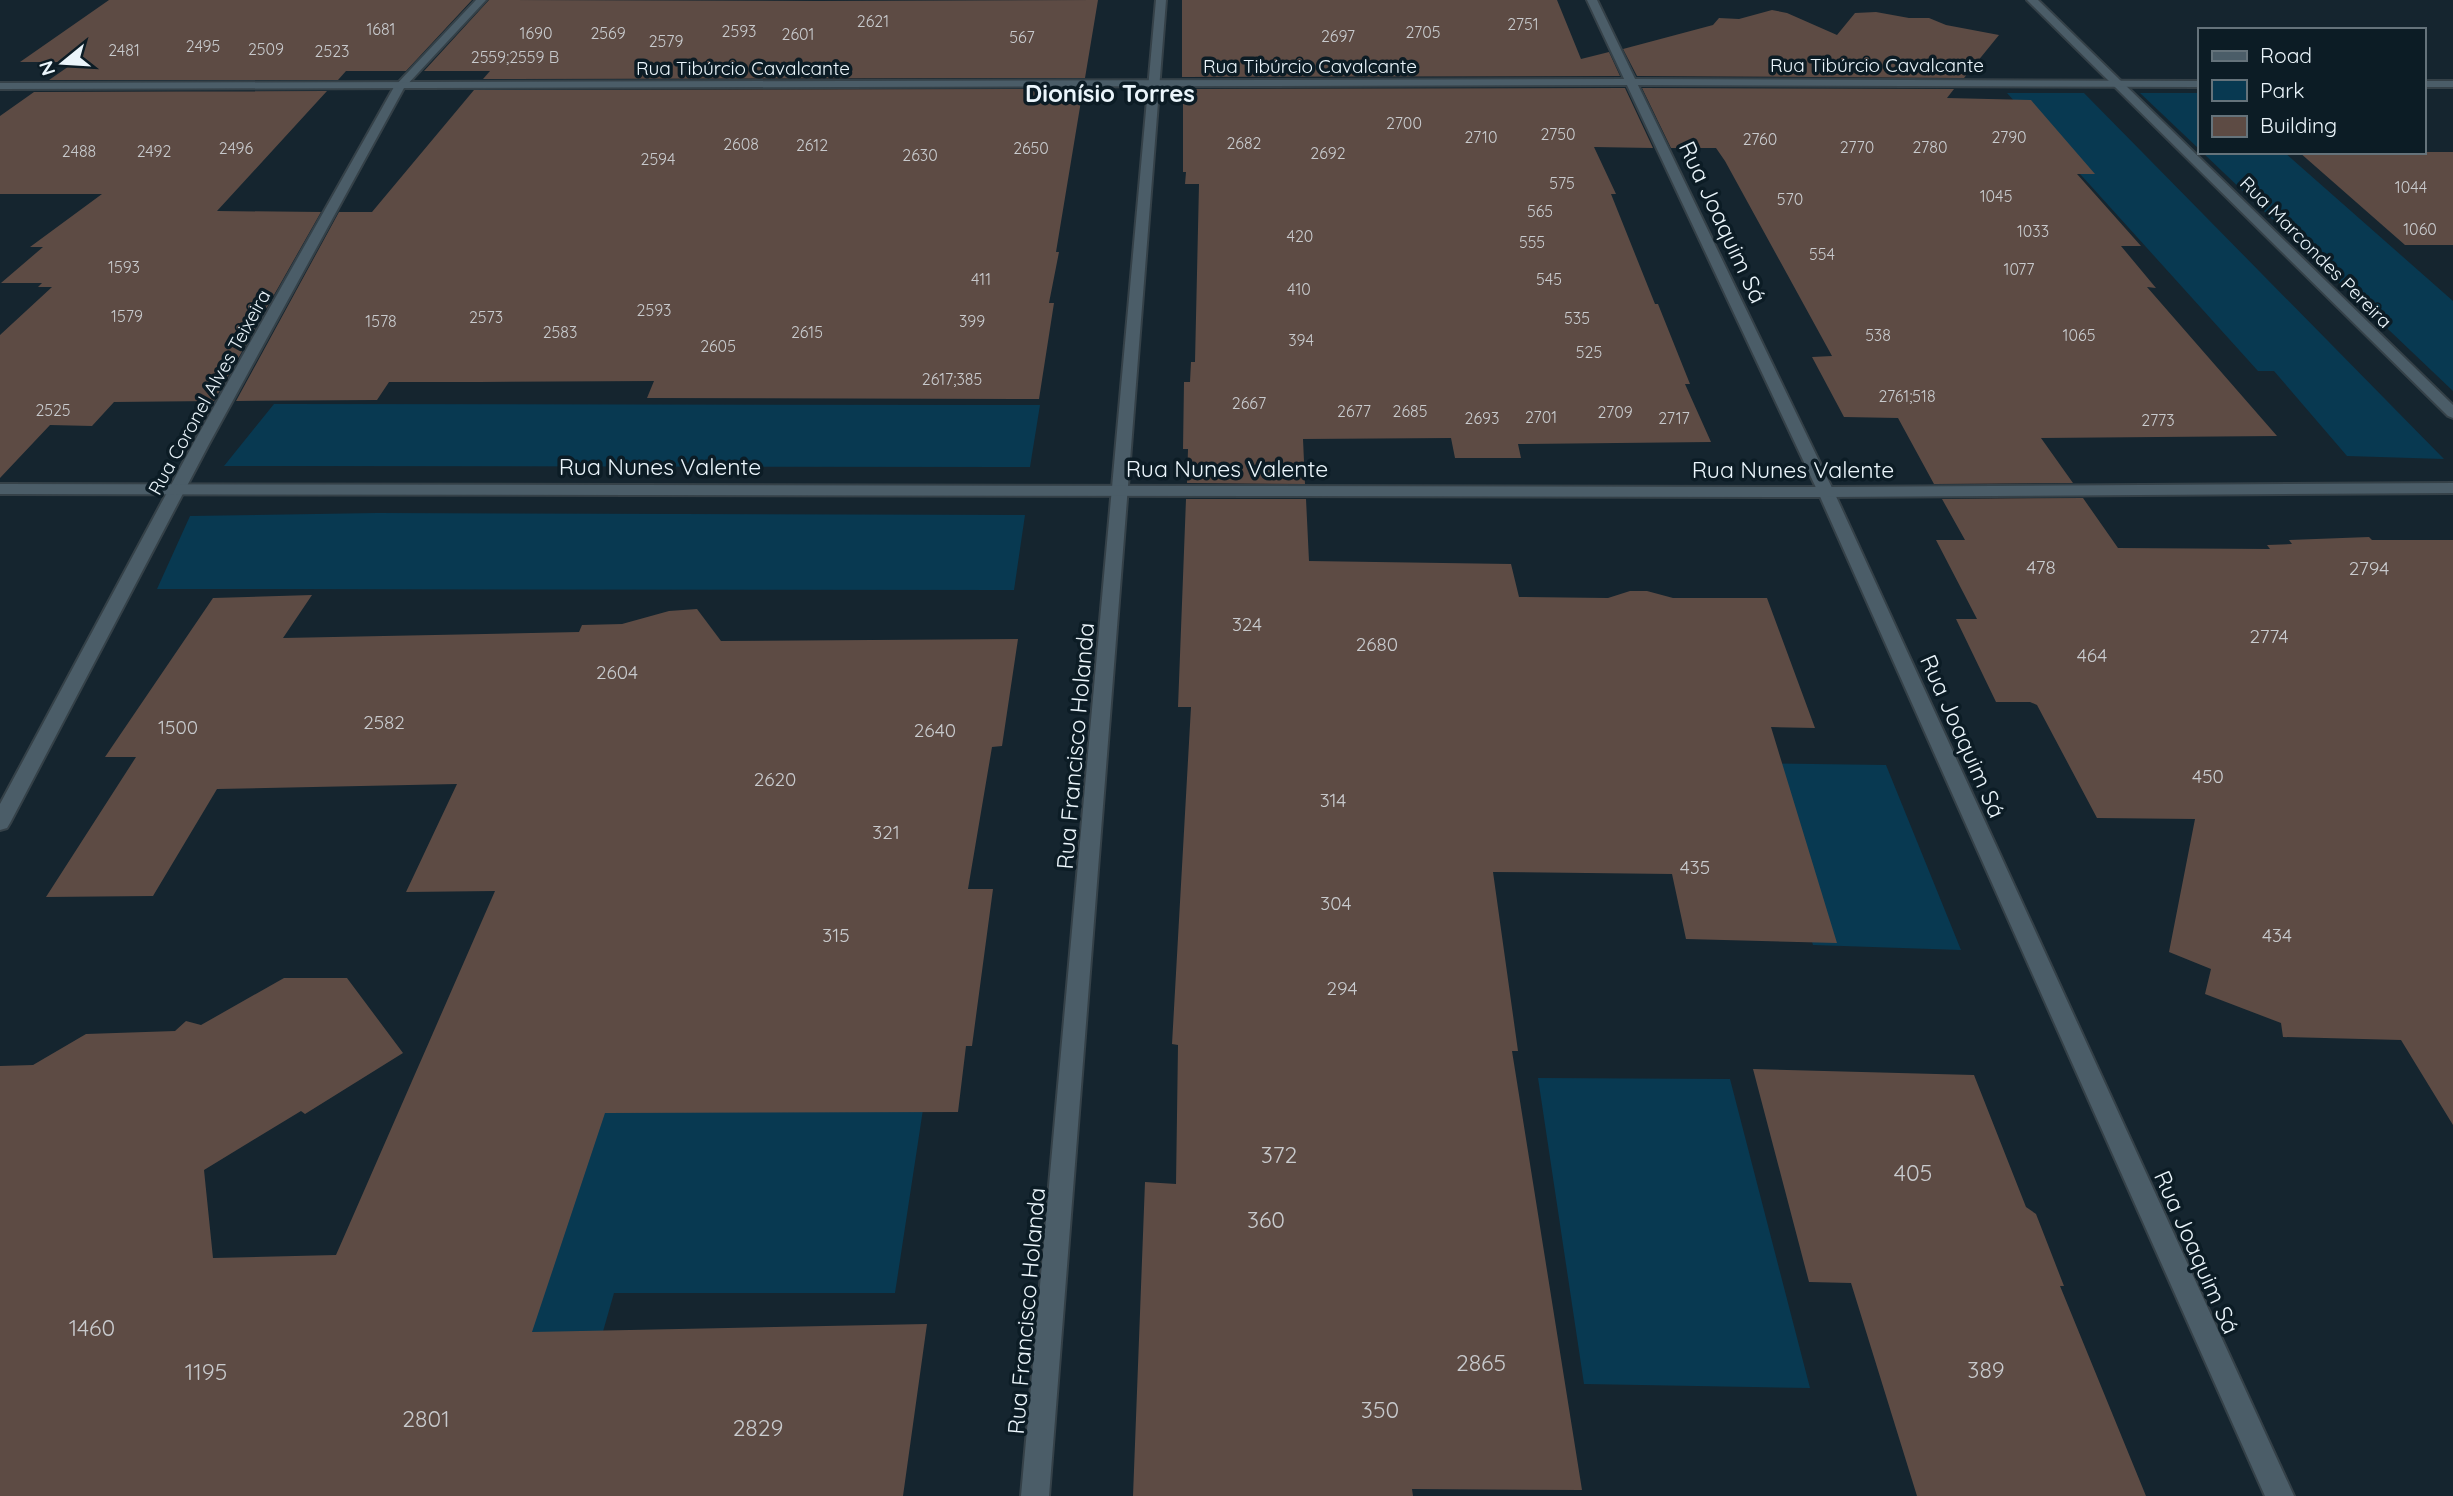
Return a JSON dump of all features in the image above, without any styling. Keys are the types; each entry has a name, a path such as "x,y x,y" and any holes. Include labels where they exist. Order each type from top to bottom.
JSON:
{"street":[{"name":"Rua Coronel Alves Teixeira","path":"0,823 177,488 399,87 481,0"},
{"name":"Rua Francisco Holanda","path":"1035,1496 1161,0"},
{"name":"Rua Joaquim Sá","path":"1592,0 1826,492 2280,1496"},
{"name":"Rua Marcondes Pereira","path":"2032,0 2453,413"},
{"name":"Rua Tibúrcio Cavalcante","path":"0,86 1629,82 2198,84"},
{"path":"2425,84 2453,84"},
{"name":"Rua Nunes Valente","path":"0,489 1826,492 2453,488"}],"green space":[{"path":"2007,93 2084,93 2444,459 2347,456 2274,371 2258,371"},
{"path":"2140,93 2198,93 2198,148"},
{"path":"2204,154 2286,154 2453,301 2453,391"},
{"path":"274,404 1040,405 1030,467 224,466"},
{"path":"377,513 1025,515 1014,590 157,589 190,516"},
{"path":"1523,760 1886,765 1961,950 1813,945 1762,789"},
{"path":"1538,1078 1730,1079 1810,1388 1584,1384"},
{"path":"510,1103 924,1103 895,1293 614,1293 556,1496 294,1496"}],"building":[{"path":"109,0 472,0 406,71 346,71 338,80 49,80 75,62 20,62"},
{"path":"489,0 1098,0 1085,78 483,79 490,71 424,71"},
{"path":"1182,0 1557,0 1581,59 1609,52 1620,76 1182,77"},
{"path":"1772,10 1787,13 1837,35 1855,13 1876,12 1909,18 1929,18 1946,25 1999,35 1964,78 1637,76 1623,49 1713,25 1719,18 1739,19"},
{"path":"1625,88 1653,148 1594,147 1616,194 1611,194 1655,304 1658,304 1690,384 1685,384 1711,442 1518,444 1521,458 1455,458 1451,438 1303,439 1305,484 1187,483 1188,449 1183,449 1184,382 1190,382 1191,362 1195,362 1199,184 1185,184 1183,89"},
{"path":"1642,88 1954,89 1947,98 2031,100 2095,174 2077,174 2141,246 2121,246 2156,288 2147,287 2277,436 2041,438 2073,483 1934,484 1898,418 1844,417 1812,357 1832,356 1725,161 1716,148 1671,148"},
{"path":"1083,89 1056,252 1059,252 1049,303 1054,303 1039,399 647,398 654,381 389,382 377,400 236,401 339,212 372,212 474,90"},
{"path":"327,91 217,211 321,212 214,401 114,402 92,426 50,425 0,478 0,335 52,287 38,287 42,283 1,283 43,247 30,247 102,194 0,194 0,116 34,92"},
{"path":"2453,152 2453,245 2405,245 2301,154"},
{"path":"2083,498 2118,548 2270,549 2267,545 2292,544 2289,540 2369,537 2372,540 2453,540 2453,1125 2401,1040 2283,1037 2281,1023 2205,994 2211,969 2169,952 2195,819 2097,818 2037,705 2030,702 1996,702 1956,619 1977,619 1936,540 1965,540 1942,499"},
{"path":"1186,499 1306,499 1309,561 1511,564 1519,597 1608,598 1630,591 1647,591 1673,598 1767,598 1815,728 1771,727 1837,943 1686,939 1672,874 1493,872 1518,1051 1512,1051 1582,1490 1412,1489 1413,1496 1133,1496 1145,1182 1176,1184 1178,1045 1172,1044 1191,707 1178,707"},
{"path":"312,595 283,638 579,632 582,625 622,624 669,611 697,609 721,641 1018,639 1002,746 992,747 968,889 993,889 972,1046 966,1046 958,1112 605,1113 532,1332 927,1324 903,1496 0,1496 0,1066 33,1065 86,1034 175,1031 186,1021 201,1025 284,978 347,978 403,1053 305,1114 301,1111 204,1170 213,1258 336,1255 495,891 406,892 457,784 217,789 153,896 46,897 136,757 105,757 213,598"},
{"path":"1753,1069 1974,1075 2026,1207 2036,1214 2064,1286 2060,1286 2146,1496 1917,1496 1851,1283 1809,1282"}],"district":[{"name":"Dionísio Torres","path":"1110,93"}]}
